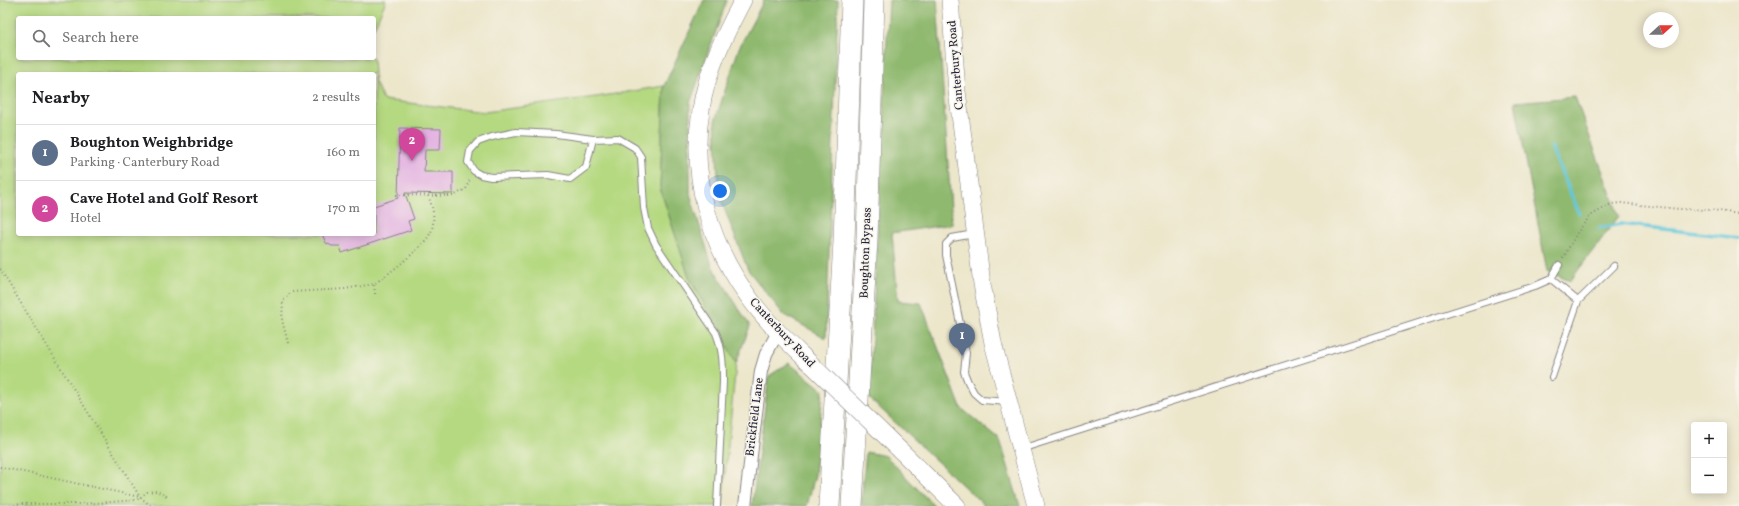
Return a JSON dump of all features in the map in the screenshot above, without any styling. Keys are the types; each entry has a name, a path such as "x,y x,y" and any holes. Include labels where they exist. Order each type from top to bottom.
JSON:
{"highway":[{"name":"Boughton Bypass","path":"826,502 834,437 844,241 852,0"},
{"name":"Boughton Bypass","path":"852,506 866,246 874,0"}],"street":[{"name":"Canterbury Road","path":"743,0 716,57 701,109 698,140 699,177 711,223 726,262 748,296 778,332 957,506"},
{"name":"Canterbury Road","path":"950,0 957,91 975,234 992,343 1036,506"},
{"name":"Brickfield Lane","path":"745,506 761,371 766,354 778,332"}],"lane":[{"path":"593,139 586,167 570,179 548,174 491,177 481,175 474,171 468,162 470,151 478,142 492,137 516,132 556,134 593,139 618,138 635,148 641,157 644,208 648,228 656,246 712,327 718,338 722,353 723,370 717,506"},
{"path":"975,234 952,238 946,244 946,255 966,353 964,372 974,393 982,400 1008,402"},
{"path":"1020,450 1535,286 1551,279 1559,265"},
{"path":"1552,377 1578,301 1614,266"},
{"path":"1551,279 1578,301"}],"path":[{"path":"396,195 453,196 466,189 474,171"},
{"path":"288,344 282,320 282,301 291,292 345,289 374,284 391,272 418,249 432,230 433,208 428,196"},
{"path":"1559,265 1584,222 1598,210 1611,204 1621,203 1679,209 1713,210 1739,214"},
{"path":"0,269 140,496 151,506"},
{"path":"374,284 375,294"},
{"path":"0,467 140,496"},
{"path":"10,506 22,504 81,504 137,500 140,496 147,492 157,490 168,497"}],"green space":[{"path":"0,0 386,0 376,23 376,16 16,16 16,60 373,60 374,72 16,72 16,236 376,236 376,84 383,100 485,112 664,86 660,188 689,277 736,363 722,506 0,506"},
{"path":"704,0 727,0 690,103 690,194 712,266 750,326 736,363 689,277 660,188 664,86"},
{"path":"764,0 838,0 826,338 784,315 748,270 719,195 715,121 739,48"},
{"path":"889,0 937,0 952,224 892,233 898,301 921,303 961,408 1000,440 1020,506 985,506 869,398"},
{"path":"1575,97 1619,216 1570,281 1547,271 1515,102"},
{"path":"789,363 823,390 815,475 807,506 752,506 769,376"},
{"path":"866,452 886,456 934,506 861,506"}],"building":[{"path":"400,128 441,129 440,150 425,150 424,172 453,172 453,194 405,193 414,219 408,221 411,230 342,253 340,246 332,246 326,243 323,236 376,236 376,205 398,198"}],"waterway":[{"path":"1551,147 1579,213"},
{"path":"1599,228 1621,224 1739,238"}],"place":[{"name":"Cave Hotel and Golf Resort","path":"412,161"},
{"name":"Boughton Weighbridge","path":"962,356"}]}
